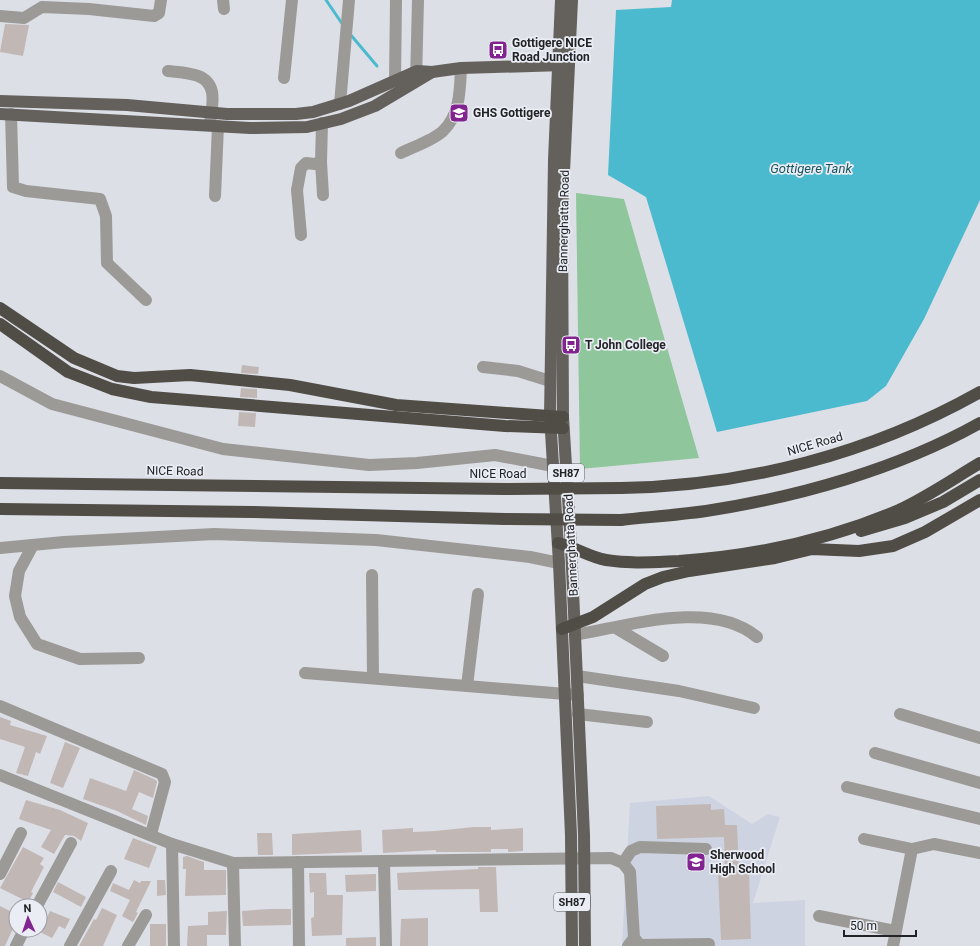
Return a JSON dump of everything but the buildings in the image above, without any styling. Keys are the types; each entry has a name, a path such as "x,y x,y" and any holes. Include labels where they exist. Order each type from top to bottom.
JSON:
{"highway":[{"path":"0,308 74,358 117,376 134,378 190,375 295,385 396,405 563,423"},
{"path":"0,324 68,372 112,389 152,397 497,425 550,422"},
{"name":"NICE Road","path":"0,483 663,488 724,481 820,459 891,435 950,409 980,392"},
{"path":"0,509 253,512 505,519 621,520 705,512 792,494 855,476 916,454 980,423"},
{"path":"562,629 575,630 645,584 663,577 688,571 761,560 811,544 899,510 980,463"},
{"path":"832,535 857,532 905,518 943,502 980,480"},
{"path":"558,543 572,546 587,555 604,560 634,564 714,559 811,544 859,551 894,546 925,532 980,500"}],"main road":[{"name":"Bannerghatta Road","path":"562,0 563,423 572,546 586,946"},
{"name":"Bannerghatta Road","path":"572,0 563,65 550,381 550,422 559,563 571,858 572,946"},
{"path":"0,101 127,105 211,112 296,114 313,112 340,104 395,81 417,77 432,72 461,68 563,65"},
{"path":"5,114 250,128 307,127 341,119 375,106 417,77"}],"street":[{"path":"0,16 24,18 42,7 89,4 154,16 159,13 161,0"},
{"path":"284,78 292,0"},
{"path":"340,104 349,0"},
{"path":"395,81 396,0"},
{"path":"417,77 418,0"},
{"path":"402,153 442,132 453,120 460,92 461,68"},
{"path":"168,71 194,74 210,84 213,93 211,112 214,126 215,196"},
{"path":"5,114 13,187 26,191 100,199 106,216 107,263 146,300"},
{"path":"322,123 323,195"},
{"path":"301,235 297,190 300,168 306,163 315,164 322,162"},
{"path":"483,367 518,371 550,381"},
{"path":"0,376 52,404 224,449 369,464 417,463 495,455 553,466"},
{"path":"0,548 214,534 376,540 530,557 559,563"},
{"path":"33,545 19,571 15,596 20,618 38,644 80,659 139,658"},
{"path":"372,575 373,678"},
{"path":"467,686 478,594"},
{"path":"575,630 616,628 642,621 666,618 692,618 719,620 745,627 757,637"},
{"path":"616,628 663,656"},
{"path":"305,672 578,695"},
{"path":"576,676 679,691 754,708"},
{"path":"0,706 162,774 165,782 151,834"},
{"path":"578,714 647,722"},
{"path":"900,714 980,738"},
{"path":"875,753 980,783"},
{"path":"0,775 151,834 172,844 232,863 611,858 623,863 630,872 631,942 640,945 709,944"},
{"path":"847,787 980,819"},
{"path":"0,874 21,833"},
{"path":"864,839 912,849 934,844 980,853"},
{"path":"41,898 71,843"},
{"path":"172,844 174,946"},
{"path":"623,863 631,851 640,848 706,848"},
{"path":"893,946 912,849"},
{"path":"298,862 300,946"},
{"path":"384,862 386,946"},
{"path":"232,863 234,946"},
{"path":"70,946 111,871"},
{"path":"128,946 146,915"},
{"path":"819,916 895,931"}],"shaded area":[{"name":"Sherwood High School","path":"709,796 752,824 768,814 780,817 753,903 805,900 805,946 622,946 630,803"}],"green space":[{"path":"576,193 624,199 699,458 580,469"}],"water":[{"name":"Gottigere Tank","path":"672,0 980,0 980,200 924,319 886,386 867,401 717,432 646,197 608,175 616,10 671,7"}],"waterway":[{"path":"326,0 343,25"},
{"path":"350,34 377,66"}],"place":[{"name":"Gottigere NICE Road Junction","path":"498,50"},
{"name":"GHS Gottigere","path":"459,113"},
{"name":"T John College","path":"571,345"},
{"name":"Sherwood High School","path":"696,862"}]}
